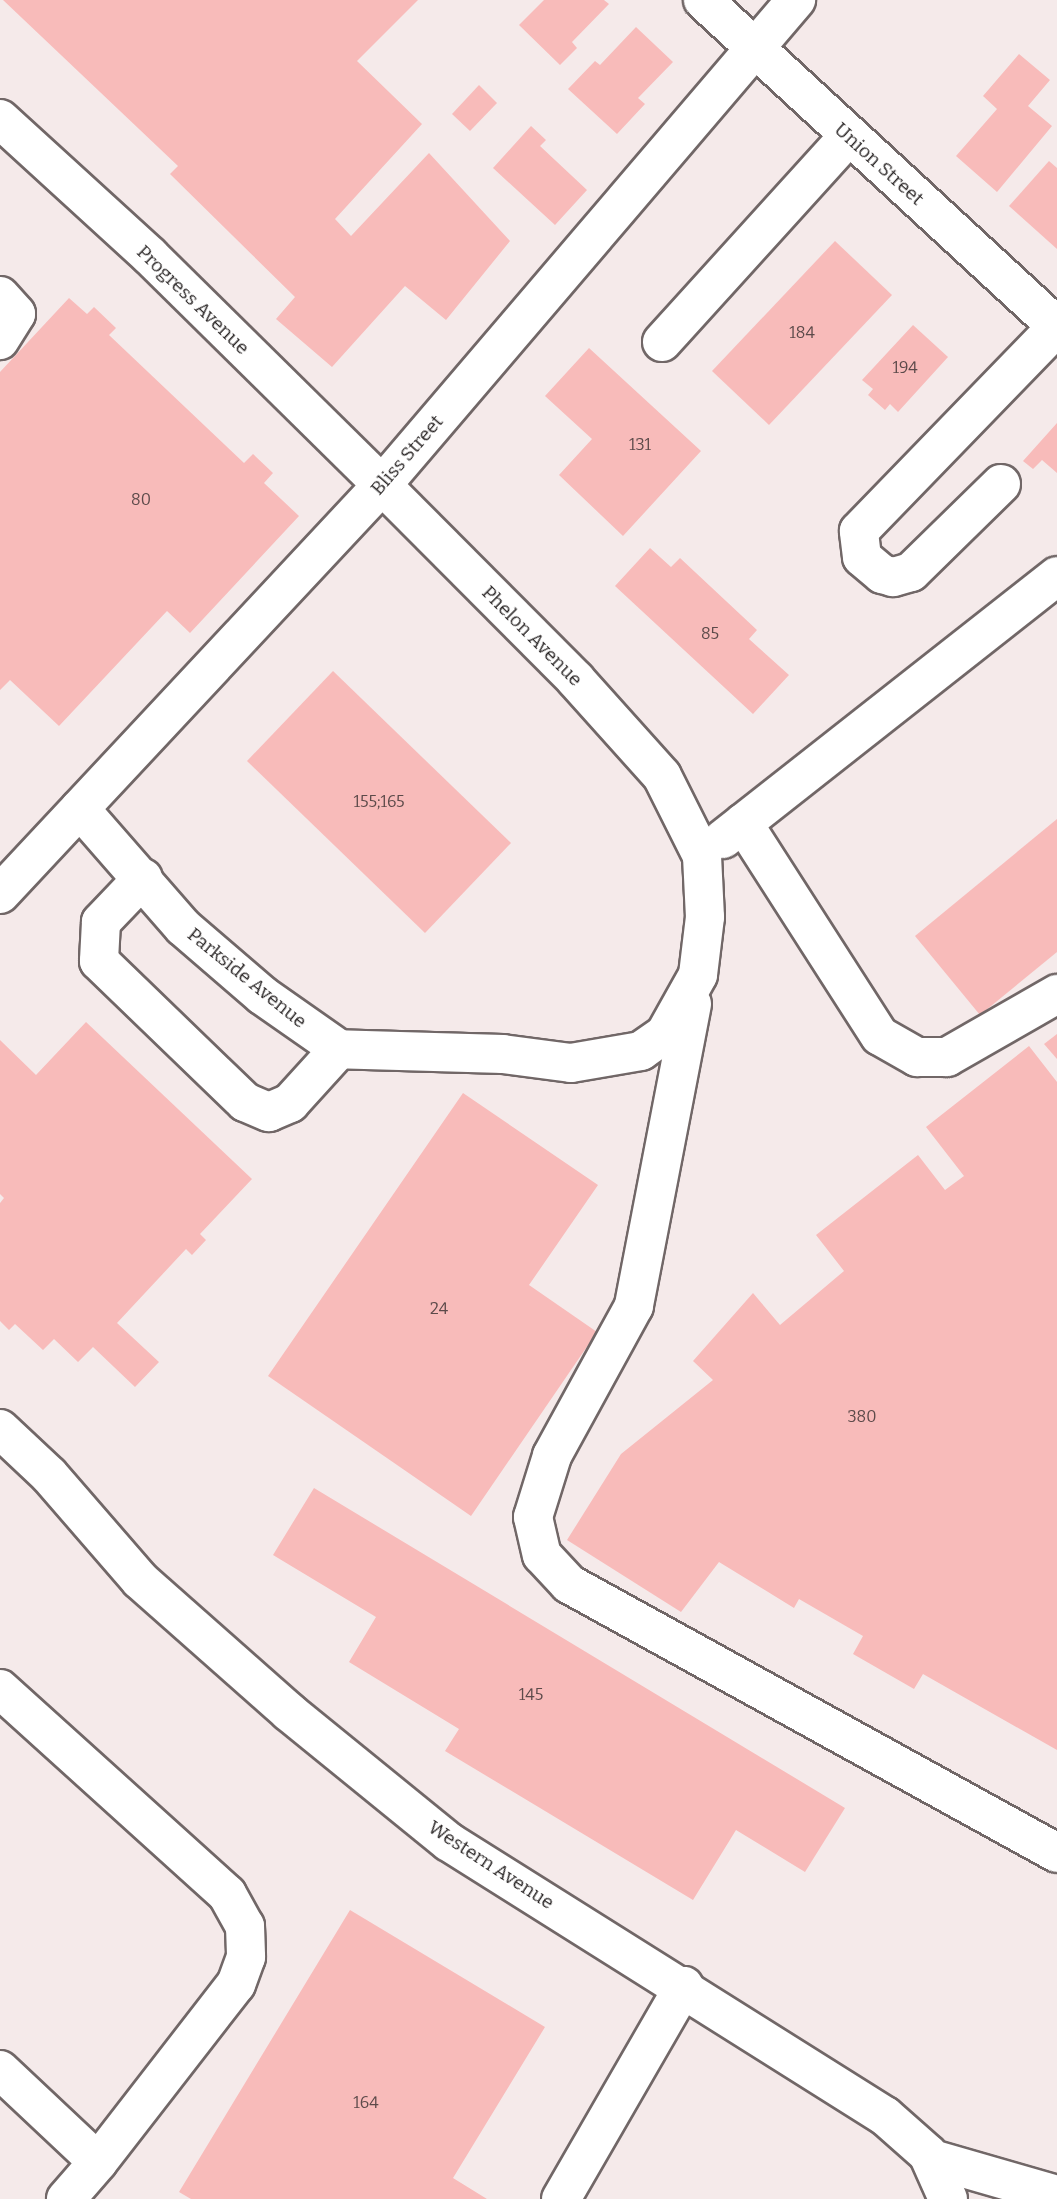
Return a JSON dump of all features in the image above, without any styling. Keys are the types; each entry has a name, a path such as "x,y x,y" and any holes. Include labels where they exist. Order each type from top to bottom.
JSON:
{"street":[{"name":"Union Street","path":"703,0 1055,322"},
{"name":"Bliss Street","path":"0,894 382,485 796,0"},
{"name":"Progress Avenue","path":"0,119 150,256 382,485"},
{"path":"662,342 849,136"},
{"path":"0,296 16,314 0,340"},
{"path":"1001,484 911,572 893,577 882,574 862,557 859,531 1055,322"},
{"name":"Phelon Avenue","path":"382,485 575,679 662,776 702,856"},
{"path":"1057,576 702,856 705,917 698,975 634,1306 552,1456 533,1517 542,1555 569,1584 1057,1853"},
{"name":"Parkside Avenue","path":"80,809 184,927 262,995 340,1049"},
{"path":"743,823 880,1036 917,1057 947,1057 1057,994"},
{"path":"142,878 101,922 99,961 245,1102 269,1112 290,1103 340,1049 503,1054 571,1063 641,1051 665,1034 698,975"},
{"name":"Western Avenue","path":"0,1429 49,1475 140,1580 310,1729 449,1842 684,1986 885,2116 932,2159 948,2199"},
{"path":"0,1689 227,1894 245,1926 246,1956 236,1984 98,2162 66,2199"},
{"path":"561,2199 684,1986"},
{"path":"0,2070 98,2162"},
{"path":"932,2159 1057,2195"}],"building":[{"path":"3,0 418,0 357,61 422,124 335,219 351,236 429,153 510,241 446,320 405,286 332,367 276,319 295,297 170,174 178,166"},
{"path":"544,0 604,0 609,4 572,42 577,48 560,65 519,25"},
{"path":"636,27 673,62 638,98 645,104 617,134 568,89 595,61 600,65"},
{"path":"1019,54 1050,80 1028,106 1052,126 997,192 956,156 997,109 983,96"},
{"path":"479,85 497,103 470,131 452,114"},
{"path":"531,126 546,140 540,146 587,190 555,225 493,168"},
{"path":"1049,161 1057,168 1057,249 1009,206"},
{"path":"835,241 892,295 769,425 712,371"},
{"path":"69,298 87,314 94,307 116,328 109,335 244,463 253,454 273,473 264,483 299,516 190,633 167,611 59,726 10,680 0,690 0,372"},
{"path":"913,325 948,357 898,412 890,404 885,410 868,395 873,389 862,380"},
{"path":"589,348 701,451 623,536 559,475 592,439 545,396"},
{"path":"1057,423 1057,473 1042,460 1033,469 1023,461"},
{"path":"650,548 671,567 680,558 757,630 749,639 789,675 753,714 615,586"},
{"path":"333,671 511,843 425,933 247,761"},
{"path":"1057,819 1057,952 980,1015 915,936"},
{"path":"86,1022 252,1179 200,1234 206,1240 192,1255 186,1249 117,1323 159,1362 135,1387 93,1347 78,1362 54,1339 43,1350 15,1324 9,1330 0,1321 0,1203 4,1198 0,1194 0,1040 36,1075"},
{"path":"1057,1034 1057,1059 1044,1044"},
{"path":"1029,1046 1057,1082 1057,1750 923,1674 914,1689 853,1654 863,1636 799,1599 794,1608 719,1562 681,1612 567,1540 621,1454 713,1380 693,1361 753,1293 780,1325 844,1271 816,1235 918,1155 945,1190 964,1176 926,1127"},
{"path":"463,1093 598,1185 529,1285 597,1332 471,1516 268,1376"},
{"path":"314,1488 845,1808 805,1872 736,1830 693,1900 445,1751 459,1729 349,1662 376,1617 273,1555"},
{"path":"350,1910 545,2027 453,2178 487,2199 191,2199 179,2192"}]}
